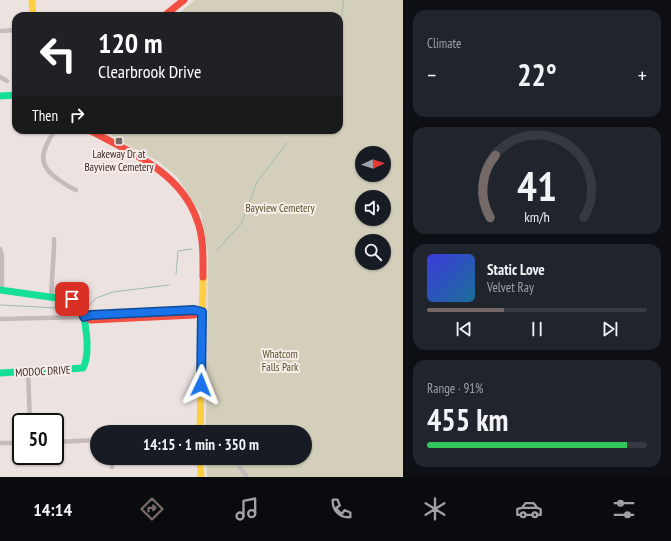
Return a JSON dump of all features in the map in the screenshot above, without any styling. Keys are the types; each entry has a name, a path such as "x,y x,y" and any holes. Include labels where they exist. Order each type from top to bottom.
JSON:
{"street":[{"path":"32,0 33,12"},
{"path":"169,12 184,0"},
{"path":"0,31 12,30"},
{"path":"0,77 7,82"},
{"path":"0,96 12,95"},
{"path":"53,134 45,147 42,156 43,163 50,174 76,190"},
{"path":"96,134 156,167 178,188 197,220 203,258 200,425"},
{"path":"51,296 54,239"},
{"path":"0,249 2,256 1,290 78,300 84,317"},
{"path":"0,319 84,317 91,320 194,315 202,312"},
{"name":"MODOC DRIVE","path":"0,373 82,368 86,363 84,317"},
{"path":"28,371 30,413"},
{"path":"64,442 90,440"},
{"path":"0,443 12,443"},
{"path":"201,465 202,477"},
{"path":"238,465 247,477"}],"green space":[{"path":"195,0 403,0 403,477 207,477 206,465 312,465 312,425 206,425 208,253 201,214 177,177 158,161 114,138 112,134 343,134 343,12 181,12"}],"waterway":[{"path":"342,12 344,0"},
{"path":"216,251 241,224 257,182 287,143"},
{"path":"176,274 178,251 192,249"},
{"path":"89,306 96,298 113,292 169,285"},
{"path":"0,305 76,309"}],"traffic: fast":[{"path":"0,96 12,95"},
{"path":"0,290 78,301 83,315 87,344 87,354 83,368 0,373"}],"traffic: slow":[{"path":"32,0 33,12"},
{"path":"200,425 203,277"},
{"path":"200,465 201,477"}],"traffic: jam":[{"path":"169,12 184,0"},
{"path":"97,134 137,155 152,165 167,176 179,189 189,203 197,220 201,234 203,248 203,277"},
{"path":"84,317 91,320 194,315 202,312"}],"place":[{"name":"Lakeway Dr at Bayview Cemetery","path":"119,141"}],"route":[{"path":"72,299 78,300 84,317 91,315 141,312 194,310 202,312 201,385"}],"park label":[{"name":"Bayview Cemetery","path":"280,208"},
{"name":"Whatcom Falls Park","path":"280,360"}]}
